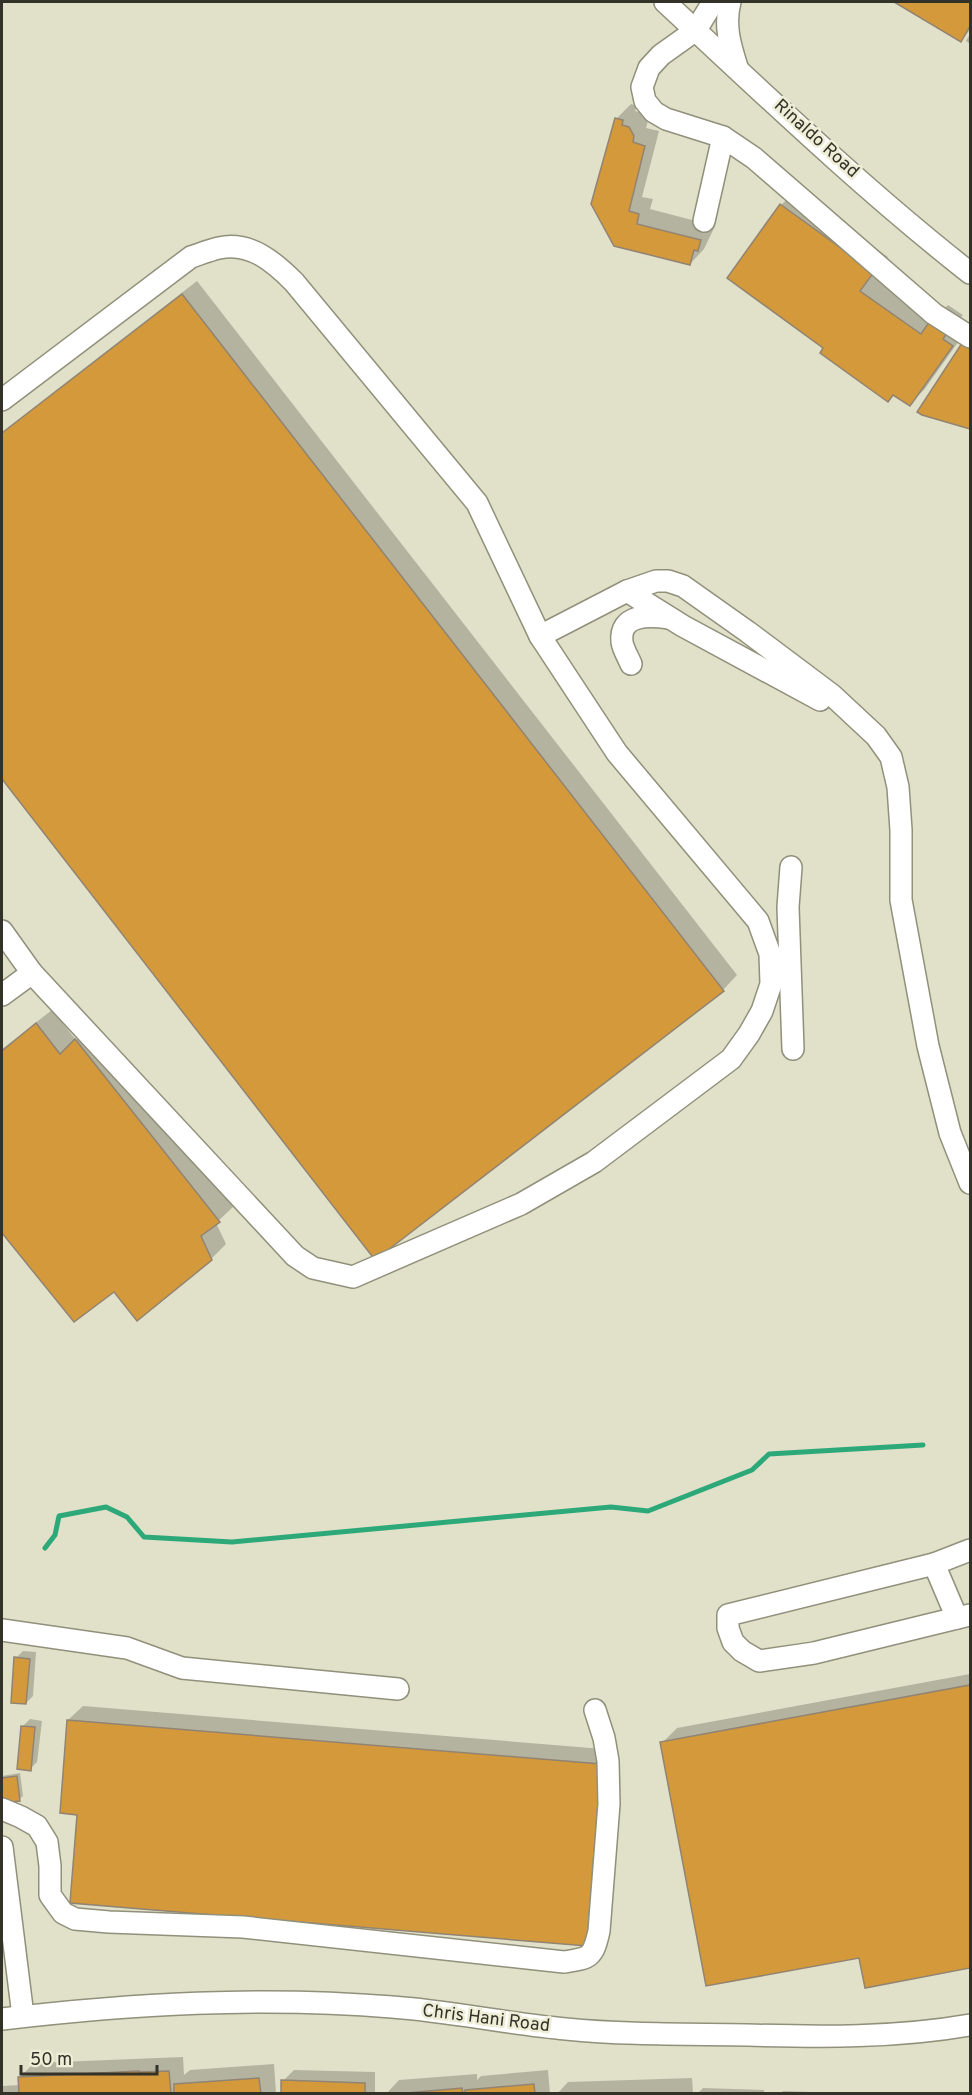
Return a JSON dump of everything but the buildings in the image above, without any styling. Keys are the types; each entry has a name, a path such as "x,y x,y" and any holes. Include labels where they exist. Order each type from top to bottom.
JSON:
{"street":[{"name":"Rinaldo Road","path":"665,2 838,160 931,242 970,273"},
{"path":"713,2 696,30 661,55 649,68 642,87 645,101 654,112 666,119 723,137 754,158 934,314 970,337"},
{"path":"730,2 727,14 728,36 737,67"},
{"path":"704,221 723,137"},
{"path":"2,400 191,258 220,247 248,248 272,261 294,282 477,503 540,636 617,753 758,921 770,954 771,984 762,1011 730,1059 594,1162 521,1204 353,1277 313,1268 295,1256 32,973 2,931"},
{"path":"540,636 627,591 656,580 683,586 832,695 865,725 891,757 898,787 902,830 901,900 910,961 928,1046 950,1132 970,1183"},
{"path":"627,591 669,618 865,725"},
{"path":"632,664 622,644 622,632 626,625 637,618 649,615 669,618"},
{"path":"791,867 788,907 793,1049"},
{"path":"2,995 32,973"},
{"path":"934,1564 964,1617 814,1653 759,1661 742,1651 733,1642 728,1628 728,1615 934,1564 970,1550"},
{"path":"2,1630 127,1648 182,1668 398,1689"},
{"path":"2,1809 37,1826 47,1842 50,1895 63,1913 75,1919 243,1927 564,1962 586,1958 595,1948 599,1931 609,1804 608,1761 604,1738 595,1710"},
{"path":"2,1847 23,2016"},
{"name":"Chris Hani Road","path":"2,2019 123,2006 264,2002 391,2007 564,2029 704,2036 813,2038 901,2034 970,2025"}],"waterway":[{"path":"45,1548 55,1535 59,1516 106,1507 127,1517 144,1537 232,1542 611,1507 648,1511 752,1470 769,1454 923,1445"}]}
